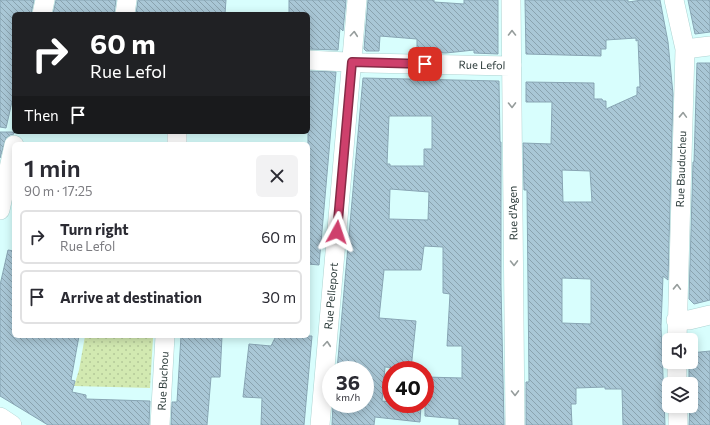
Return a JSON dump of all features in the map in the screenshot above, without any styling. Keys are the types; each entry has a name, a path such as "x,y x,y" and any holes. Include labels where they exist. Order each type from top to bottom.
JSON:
{"street":[{"path":"42,12 45,0"},
{"path":"125,12 127,0"},
{"name":"Rue Pelleport","path":"320,425 358,0"},
{"name":"Rue d'Agen","path":"511,0 515,425"},
{"name":"Rue Bauducheu","path":"674,0 685,49 677,333"},
{"path":"685,49 710,46"},
{"name":"Rue Lefol","path":"310,60 512,66"},
{"path":"0,210 12,154"},
{"path":"676,320 689,320 710,315"},
{"name":"Rue Buchou","path":"160,425 165,338"},
{"path":"678,413 678,425"},
{"path":"0,418 12,425"}],"green space":[{"path":"85,338 153,338 150,388 74,386 79,370"}],"building":[{"path":"0,0 34,0 31,12 12,12 12,102 6,128 0,127"},
{"path":"56,0 116,0 114,12 53,12"},
{"path":"138,0 226,0 225,12 136,12"},
{"path":"289,0 346,0 343,31 340,28 338,50 310,49 310,12 289,12"},
{"path":"368,0 434,0 434,2 464,4 464,0 498,0 498,54 474,53 474,50 446,53 417,52 417,39 380,36 379,51 366,51 364,49"},
{"path":"525,0 628,0 628,2 660,0 668,42 673,94 668,280 663,276 661,326 663,377 662,413 665,413 665,425 623,425 622,389 605,389 605,387 576,388 576,404 571,404 572,425 526,425 526,382 529,382 527,190 524,190 523,143 551,144 552,102 526,102 526,82 594,83 594,99 602,99 603,101 606,101 606,109 637,95 637,87 640,87 638,40 636,41 636,38 606,40 606,49 601,49 601,56 526,54","holes":["562,170 590,171 592,202 563,202","562,278 591,279 591,324 562,323"]},
{"path":"688,0 710,0 710,32 695,34"},
{"path":"697,63 710,63 710,300 694,304 689,299"},
{"path":"310,71 336,72 319,265 310,264 310,142 308,142 308,134 310,134"},
{"path":"363,78 499,81 504,425 459,425 459,419 425,416 425,413 434,413 434,377 462,378 462,346 447,346 450,294 443,293 443,247 424,246 421,270 384,270 379,318 416,321 412,361 382,361 382,413 420,413 420,422 375,417 374,425 332,425 333,413 374,413 374,361 338,361","holes":["389,116 432,116 432,149 424,149 424,166 390,166 390,164 387,164","390,189 429,192 428,220 389,219"]},
{"path":"0,132 12,132 12,134 14,134 6,138 0,158"},
{"path":"8,250 12,251 12,338 79,338 71,380 75,381 72,392 86,395 86,399 150,401 149,425 48,425 0,396 0,285"},
{"path":"310,336 312,336 304,425 261,425 262,398 243,397 249,344 271,346 275,338 310,338"},
{"path":"181,338 222,338 220,377 211,377 207,425 171,425 172,402 177,402"},
{"path":"710,351 710,425 689,425 690,413 698,413 698,377 689,377 689,369 698,369 698,352"}],"route":[{"path":"337,232 352,62 425,64"}]}
